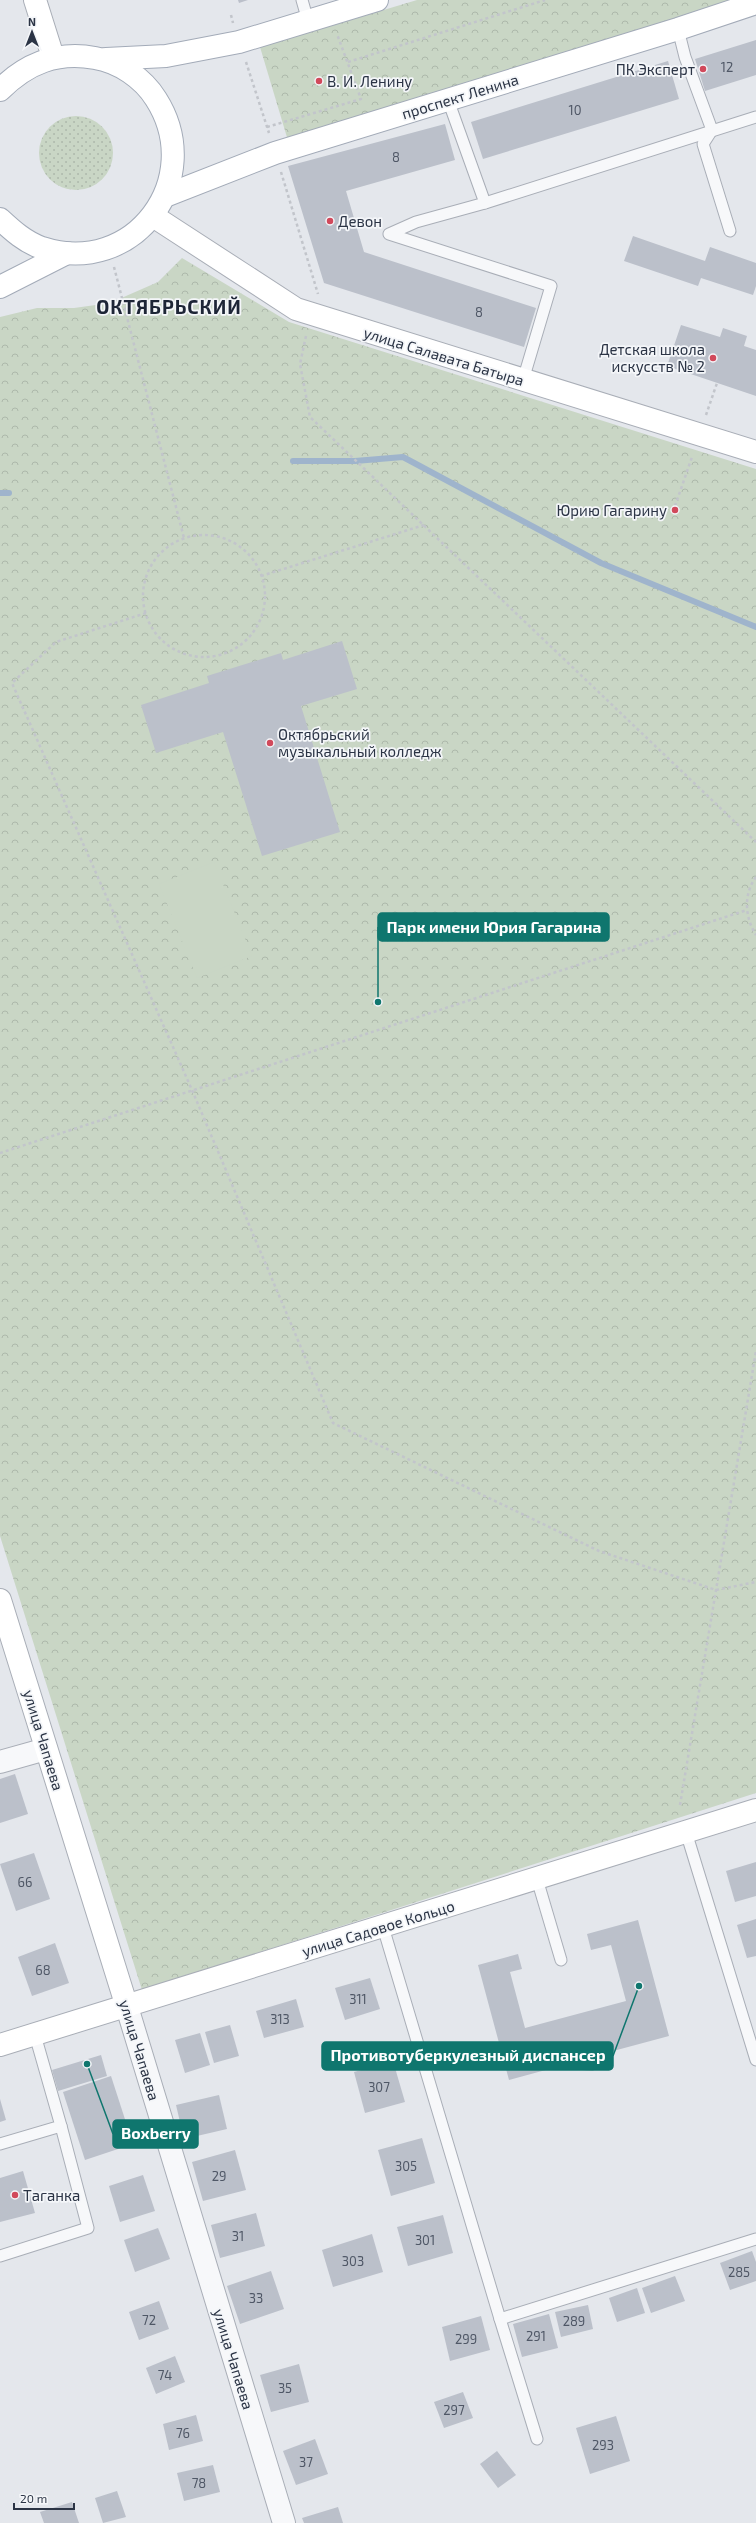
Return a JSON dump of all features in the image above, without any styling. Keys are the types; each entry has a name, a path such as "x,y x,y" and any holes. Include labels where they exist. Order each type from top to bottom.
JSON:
{"main road":[{"path":"35,0 53,57"},
{"path":"0,90 8,76 33,64 53,57 78,55 104,59 166,56 239,42 377,0"},
{"name":"проспект Ленина","path":"165,196 275,153 678,29 756,3"},
{"path":"0,219 18,236 35,245 67,253 89,252 109,247 133,235 153,216 165,196 173,169 173,141 166,114 150,90 129,71 104,59"},
{"name":"улица Салавата Батыра","path":"153,216 296,309 756,452"},
{"path":"0,287 67,253"},
{"name":"улица Чапаева","path":"0,1600 126,2007"},
{"name":"улица Садовое Кольцо","path":"0,2045 756,1810"}],"street":[{"path":"0,1762 46,1749"},
{"name":"улица Чапаева","path":"126,2007 284,2523"}],"lane":[{"path":"302,0 308,21"},
{"path":"678,29 685,57 712,130"},
{"path":"448,100 485,203"},
{"path":"522,380 551,286 389,234 416,222 485,203 756,117"},
{"path":"712,130 703,144 730,231"},
{"path":"686,1832 756,2060"},
{"path":"537,1879 560,1960"},
{"path":"383,1927 537,2439"},
{"path":"0,2256 88,2228 35,2034"},
{"path":"0,2144 61,2126"},
{"path":"500,2319 756,2239"}],"path":[{"path":"348,62 545,0"},
{"path":"267,127 362,98 336,31"},
{"path":"109,247 184,538"},
{"path":"306,336 300,364 310,417 756,842"},
{"path":"706,416 717,383"},
{"path":"675,506 692,457"},
{"path":"261,576 424,525"},
{"path":"203,535 215,537 239,546 252,559 261,576 265,596 261,616 255,628 236,648 217,656 196,657 177,651 160,639 148,622 143,602 144,582 152,563 166,548 184,538 203,535"},
{"path":"146,613 56,642 12,683 192,1090 332,1424 599,1551 716,1590 756,1582"},
{"path":"756,877 748,895 747,910 750,926 756,935"},
{"path":"0,1153 747,910"},
{"path":"680,1805 756,1351"}],"green space":[{"path":"417,0 756,0 289,144 260,47"},
{"path":"76,116 90,119 102,127 110,139 113,153 110,167 102,179 90,187 76,190 62,187 50,179 42,167 39,153 42,139 50,127 62,119"},
{"path":"182,258 289,322 756,469 756,1793 142,1990 0,1536 0,317 37,308 74,308 110,303 158,282"},
{"path":"214,862 252,956 197,978 159,884"}],"building":[{"path":"238,0 248,0 239,3"},
{"path":"756,40 756,75 705,91 695,59"},
{"path":"668,61 679,99 483,159 471,122"},
{"path":"445,124 455,160 346,191 364,252 536,308 524,347 324,283 288,166"},
{"path":"633,236 705,261 710,247 756,263 756,286 753,295 701,278 698,286 624,261"},
{"name":"Детская школа искусств № 2","path":"681,325 720,337 723,328 747,336 744,346 756,350 756,396 667,366"},
{"name":"Октябрьский музыкальный колледж","path":"342,641 357,689 301,706 340,832 262,856 223,732 156,753 141,705 209,683 207,676 281,653 283,660"},
{"path":"15,1774 28,1814 0,1823 0,1779"},
{"path":"34,1853 50,1899 16,1911 0,1864"},
{"path":"756,1862 756,1896 735,1902 726,1871"},
{"path":"756,1919 756,1956 747,1958 737,1925"},
{"path":"638,1920 669,2036 602,2054 601,2064 593,2071 582,2070 575,2062 509,2080 478,1965 518,1954 522,1969 510,1972 525,2028 626,2001 611,1945 591,1950 587,1934"},
{"path":"55,1943 69,1983 32,1996 18,1957"},
{"path":"370,1978 380,2009 345,2020 335,1988"},
{"path":"296,1999 304,2027 264,2038 256,2011"},
{"path":"230,2025 239,2056 214,2063 205,2032"},
{"path":"200,2033 210,2065 185,2073 175,2040"},
{"path":"101,2055 107,2076 58,2091 52,2070"},
{"path":"393,2061 405,2102 365,2113 354,2072"},
{"path":"111,2076 133,2144 85,2160 63,2092"},
{"path":"219,2095 227,2129 184,2139 176,2105"},
{"path":"0,2099 6,2120 0,2122"},
{"path":"422,2138 435,2183 391,2196 378,2150"},
{"path":"235,2150 246,2190 203,2201 192,2162"},
{"name":"Таганка","path":"23,2171 35,2213 0,2222 0,2178"},
{"path":"143,2175 155,2211 120,2222 109,2186"},
{"path":"256,2213 265,2246 220,2258 211,2225"},
{"path":"443,2215 453,2253 408,2266 397,2227"},
{"path":"158,2228 170,2259 135,2272 124,2240"},
{"path":"372,2234 383,2272 333,2287 322,2250"},
{"path":"752,2251 756,2262 756,2281 730,2290 720,2263"},
{"path":"271,2271 284,2309 240,2324 227,2286"},
{"path":"675,2276 685,2301 651,2313 642,2288"},
{"path":"637,2288 645,2313 617,2322 609,2298"},
{"path":"159,2301 169,2329 139,2340 129,2312"},
{"path":"588,2305 593,2329 561,2337 555,2312"},
{"path":"549,2314 558,2348 522,2357 513,2324"},
{"path":"481,2316 490,2350 450,2361 442,2327"},
{"path":"175,2356 185,2382 156,2394 146,2368"},
{"path":"299,2364 309,2402 271,2412 260,2375"},
{"path":"463,2392 473,2418 444,2428 434,2402"},
{"path":"196,2415 203,2441 169,2450 163,2424"},
{"path":"616,2416 630,2461 590,2474 576,2428"},
{"path":"315,2439 328,2474 296,2485 283,2451"},
{"path":"497,2451 516,2475 498,2488 480,2464"},
{"path":"213,2465 220,2492 184,2501 177,2473"},
{"path":"117,2491 126,2517 103,2523 95,2498"},
{"path":"72,2502 79,2523 44,2523 40,2512"},
{"path":"338,2507 343,2523 304,2523 302,2518"}],"waterway":[{"path":"293,461 355,461 403,457 601,563 756,627"},
{"path":"0,493 9,493"}],"place":[{"name":"ПК Эксперт","path":"703,69"},
{"name":"В. И. Ленину","path":"319,81"},
{"name":"Девон","path":"330,221"},
{"name":"Детская школа искусств № 2","path":"713,358"},
{"name":"Юрию Гагарину","path":"675,510"},
{"name":"Октябрьский музыкальный колледж","path":"270,743"},
{"name":"Парк имени Юрия Гагарина","path":"378,1002"},
{"name":"Противотуберкулезный диспансер","path":"639,1986"},
{"name":"Boxberry","path":"87,2064"},
{"name":"Таганка","path":"15,2195"}],"district":[{"name":"ОКТЯБРЬСКИЙ","path":"169,306"}]}
